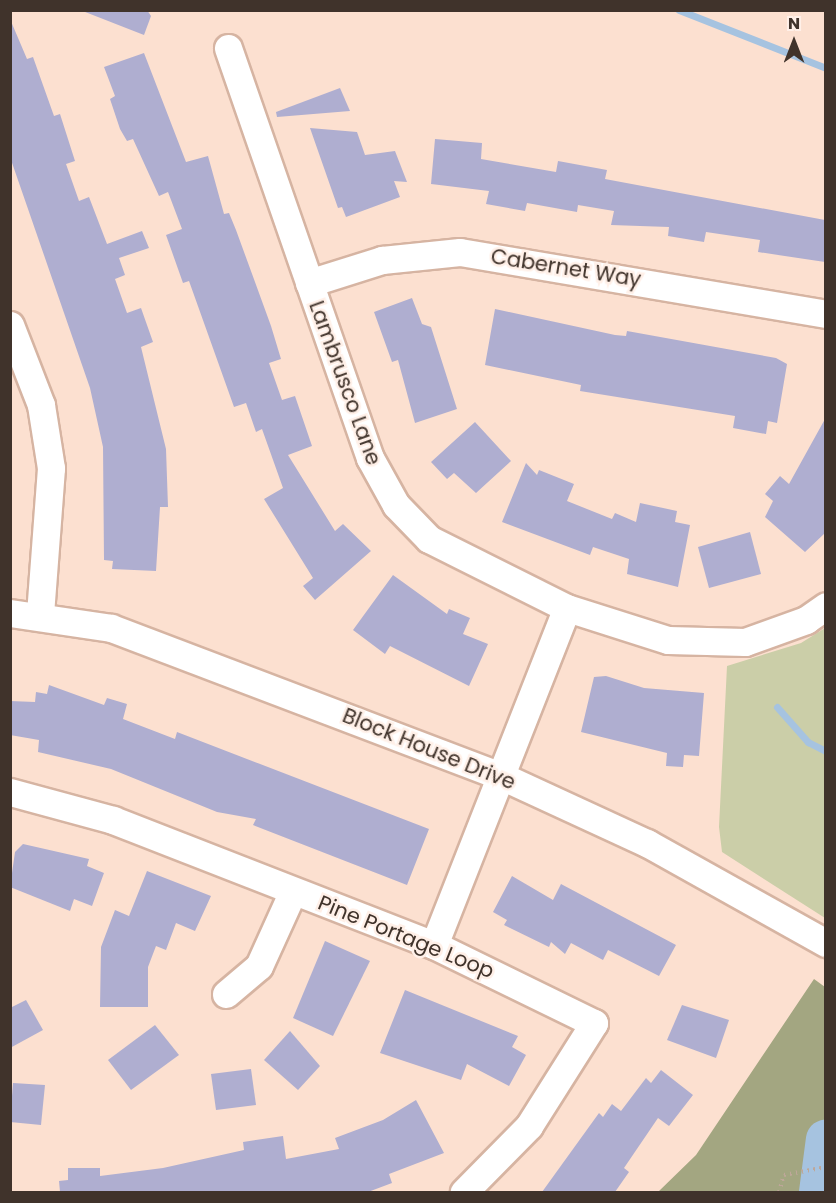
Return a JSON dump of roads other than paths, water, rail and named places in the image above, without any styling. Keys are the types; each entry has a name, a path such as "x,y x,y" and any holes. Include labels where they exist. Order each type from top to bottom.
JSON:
{"street":[{"name":"Lambrusco Lane","path":"228,48 370,458 396,505 429,538 567,608 668,640 745,642 806,620 825,606"},
{"name":"Cabernet Way","path":"309,283 382,260 460,252 825,314"},
{"path":"10,325 16,357 41,405 51,468 40,613"},
{"path":"434,945 567,608"},
{"name":"Block House Drive","path":"10,613 40,613 111,628 501,776 647,843 825,943"},
{"name":"Pine Portage Loop","path":"10,792 113,820 434,945 594,1023 529,1126 464,1192"},
{"path":"226,994 260,966 293,891"}],"waterway":[{"path":"679,10 826,68"},
{"path":"777,707 808,742 826,751"},
{"path":"819,1192 826,1139"}]}
